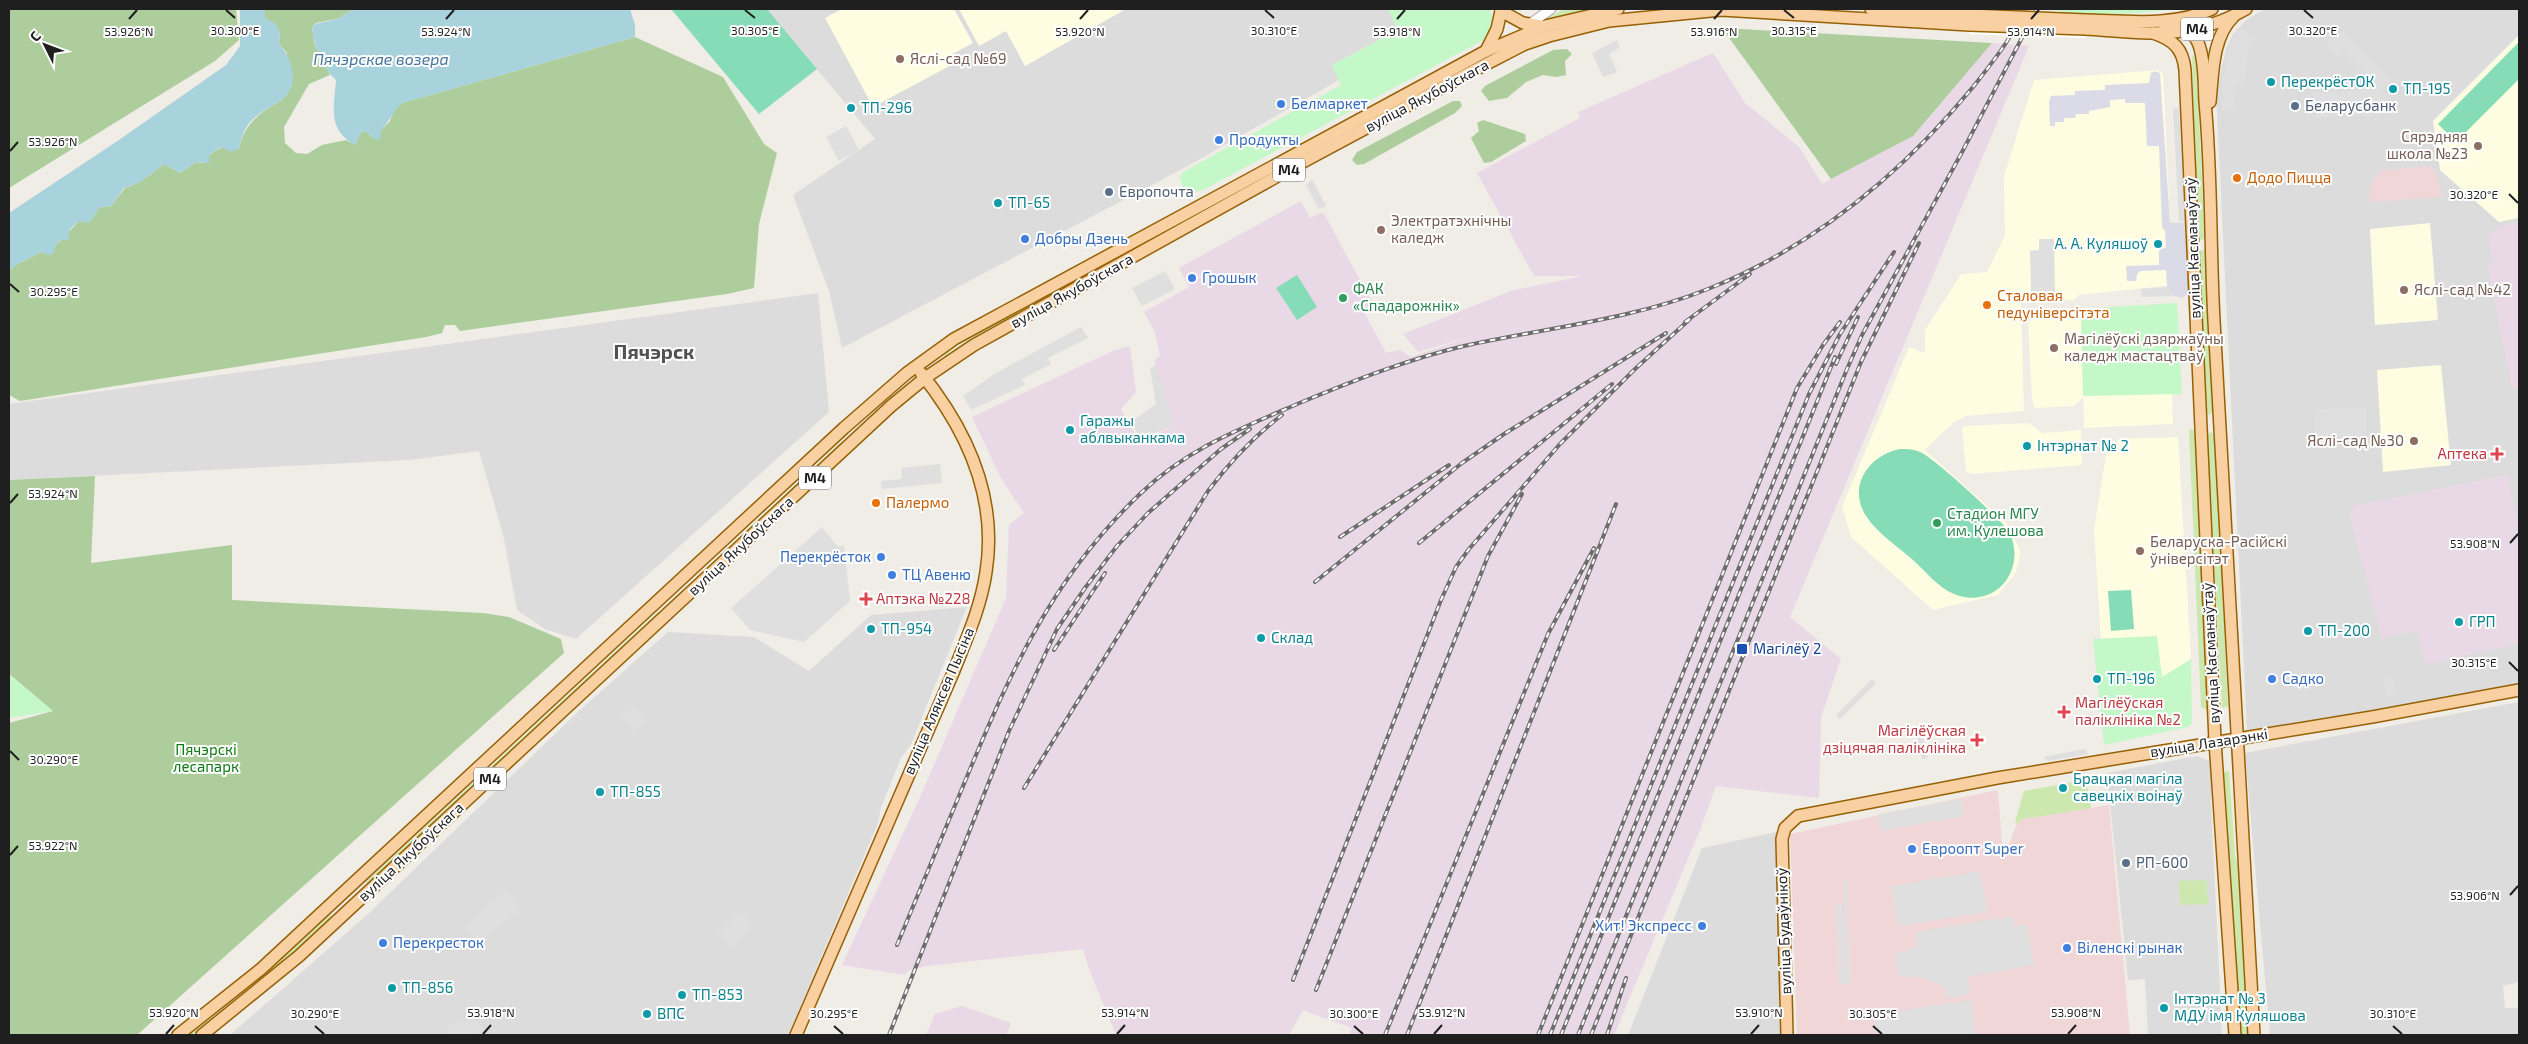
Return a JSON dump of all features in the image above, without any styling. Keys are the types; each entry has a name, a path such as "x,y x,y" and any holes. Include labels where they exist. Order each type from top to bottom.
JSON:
{"main road":[{"name":"вуліца Якубоўскага","path":"178,1035 260,969 844,428 915,366 954,339 1486,51 1618,9"},
{"name":"вуліца Якубоўскага","path":"1871,9 1970,20"},
{"name":"М4","path":"2156,26 2212,9"},
{"path":"2191,32 2219,9"},
{"path":"1500,10 1515,20 1544,26"},
{"path":"1500,10 1522,40"},
{"path":"1486,51 1497,29 1500,10"},
{"name":"вуліца Якубоўскага","path":"202,1035 299,956 891,406 925,378 974,345 1544,26 1605,14 1721,10 2156,26"},
{"name":"М4","path":"2156,26 2191,32 2242,11"},
{"name":"вуліца Касманаўтаў","path":"2207,124 2218,44 2225,26 2242,11"},
{"path":"2156,26 2174,43 2184,60"},
{"name":"вуліца Касманаўтаў","path":"2191,32 2200,47 2207,124 2211,258 2235,738 2254,1035"},
{"name":"вуліца Касманаўтаў","path":"2191,32 2184,50 2184,60 2215,741 2235,1035"},
{"path":"2184,60 2190,48 2196,48 2201,56"},
{"name":"вуліца Аляксея Пысіна","path":"796,1035 954,673 973,622 986,574 990,545 980,475 948,408 915,366"},
{"name":"вуліца Лазарэнкі","path":"1785,828 1798,816 1830,808 2519,690"},
{"name":"вуліца Будаўнікоў","path":"1785,828 1782,839 1787,1035"}],"street":[{"path":"1522,40 1529,24 1551,9"}],"shaded area":[{"path":"767,9 1388,9 1398,30 1332,65 1339,80 1184,168 842,348 829,291 793,195 875,139"},
{"name":"Яслі-сад №69","path":"842,9 954,9 973,43 951,55 955,63 873,107 825,18"},
{"path":"959,9 1126,9 1025,66 1006,31 979,46"},
{"path":"2265,9 2519,9 2519,687 2390,710 2247,730 2216,92 2226,49 2233,34 2246,20"},
{"path":"2242,28 2254,39 2248,47 2244,85 2236,86 2235,109 2221,111 2222,84 2230,42"},
{"path":"2343,31 2392,79 2380,91 2388,99 2371,117 2358,115 2368,76 2343,52 2337,57 2327,47"},
{"name":"Сярэдняя школа №23","path":"2519,35 2519,218 2499,222 2440,170 2433,121"},
{"path":"1617,40 1620,47 1609,54 1617,72 1603,77 1592,53"},
{"path":"1992,43 2029,46 1790,617 1841,659 1821,717 1819,798 1716,786 1700,830 1614,1035 1349,1035 1352,1028 1303,1010 1289,1035 1116,1035 1089,969 1083,949 926,966 908,971 905,975 842,965 921,795 1006,598 1009,525 1024,513 1002,480 972,417 1113,351 1130,346 1136,392 1121,409 1128,423 1140,442 1174,425 1154,360 1160,356 1155,332 1144,312 1189,287 1179,268 1301,201 1310,218 1323,212 1374,306 1364,312 1386,353 1400,350 1411,357 1478,334 1418,352 1403,334 1511,291 1582,276 1534,276 1477,173 1580,118 1578,112 1713,53 1745,103 1799,147 1822,184 1913,136"},
{"path":"2157,70 2163,73 2173,285 2079,295 2073,300 2021,303 2024,411 1966,416 1954,422 1925,450 2007,524 2020,550 2019,563 2015,574 1998,595 1933,610 1851,537 1842,507 1909,347 1925,353 1925,330 1961,274 1987,272 2005,235 2004,176 2034,80"},
{"path":"2155,71 2160,73 2170,223 2186,222 2189,293 2182,298 2174,296 2167,287 2166,270 2140,271 2137,274 2136,281 2127,281 2126,266 2159,265 2159,249 2166,248 2165,230 2162,228 2159,146 2147,146 2145,103 2125,103 2125,99 2110,100 2110,107 2089,111 2089,114 2076,114 2075,118 2064,118 2064,122 2055,122 2055,126 2050,126 2049,101 2051,96 2075,95 2075,91 2105,90 2105,85 2149,83 2151,73"},
{"path":"2364,90 2357,115 2315,118 2314,93"},
{"path":"2173,108 2179,108 2185,221 2179,221"},
{"path":"846,126 859,150 839,161 826,137"},
{"path":"2431,166 2436,173 2442,197 2370,202 2370,187 2380,171"},
{"path":"1312,179 1326,206 1319,209 1306,185"},
{"path":"2519,222 2519,388 2512,389 2487,261 2493,260 2488,236 2500,226"},
{"name":"Яслі-сад №42","path":"2430,223 2438,320 2375,325 2370,229"},
{"path":"2039,239 2054,239 2055,292 2031,293 2030,251 2039,250"},
{"path":"1165,271 1175,289 1142,306 1132,288"},
{"path":"2167,287 2174,296 2142,297 2141,289"},
{"path":"818,293 829,412 576,639 545,629 517,610 503,534 479,451 409,460 9,480 9,404"},
{"path":"2081,315 2083,396 2172,393 2173,424 2084,428 2083,397 2074,406 2035,408 2032,399 2028,322 2035,316"},
{"path":"1081,327 1088,338 1048,358 1051,364 1022,379 1025,385 971,410 963,396 996,373"},
{"path":"1156,365 1174,425 1141,439 1131,422 1156,404 1150,368"},
{"name":"Яслі-сад №30","path":"2441,365 2451,465 2383,472 2377,370"},
{"path":"2366,408 2366,438 2315,439 2315,409"},
{"path":"2029,423 2042,433 2081,430 2082,465 1971,474 1966,471 1962,428 1964,426"},
{"name":"Беларуска-Расійскі ўніверсітэт","path":"2178,437 2191,659 2162,678 2103,674 2094,529 2108,442 2118,442 2118,439"},
{"path":"940,464 942,483 882,489 881,481 902,479 901,468"},
{"path":"2507,475 2519,530 2519,644 2425,664 2418,631 2382,638 2350,518 2353,506"},
{"path":"822,527 837,546 844,546 850,601 804,642 750,630 731,608"},
{"path":"967,607 911,744 901,758 881,808 878,823 788,1035 230,1035 368,914 581,709 668,632 754,637 809,671 871,615"},
{"path":"2393,677 2396,695 2386,697 2383,678"},
{"path":"1872,679 1876,683 1840,719 1836,715"},
{"path":"2519,702 2519,982 2503,986 2505,1008 2519,1008 2519,1035 2270,1035 2245,753"},
{"path":"633,706 646,721 634,732 621,717"},
{"path":"1920,725 1927,758 1922,759 1915,726"},
{"path":"2085,749 2088,754 2049,761 2043,757"},
{"path":"2197,756 2209,761 2212,773 2211,802 2222,1035 2148,1035 2145,979 2128,980 2107,773"},
{"path":"1998,790 2003,859 2017,824 2022,819 2109,805 2130,1035 1797,1035 1790,834"},
{"path":"1961,799 1964,816 1881,831 1878,814"},
{"path":"1781,831 1783,1035 1628,1035 1702,848"},
{"path":"1980,871 1987,912 1898,926 1891,886"},
{"path":"1843,879 1847,879 1851,984 1847,984"},
{"path":"505,890 521,907 480,944 464,927"},
{"path":"1836,903 1842,903 1846,985 1839,985"},
{"path":"740,912 753,927 731,948 717,934"},
{"path":"2013,916 2015,927 2027,925 2034,965 1967,977 1970,994 1946,998 1944,987 1925,978 1898,976 1895,953 1917,947 1915,932"},
{"path":"1971,1000 1975,1035 1883,1035 1882,1033 1875,1032 1874,1007 1891,1012"},
{"path":"962,1006 1011,1023 1006,1035 926,1035 935,1014"},
{"path":"471,1017 483,1029 476,1035 442,1035 457,1021 462,1026"}],"green space":[{"path":"9,9 236,9 239,40 215,61 9,188"},
{"path":"265,9 353,9 340,18 316,23 312,28 315,45 330,75 309,84 284,127 285,143 296,153 307,154 322,145 346,140 355,145 361,132 366,131 373,138 390,121 394,110 402,103 635,37 723,77 764,144 777,153 759,224 754,288 727,294 460,331 455,325 445,325 442,333 426,337 20,401 9,395 9,271 40,252 50,255 56,245 79,221 89,222 100,207 111,206 125,188 140,182 164,164 180,173 196,162 203,163 209,155 222,147 230,151 239,149 245,132 254,120 282,100 287,53 279,43 280,33 265,18"},
{"path":"671,9 767,9 817,69 759,114"},
{"path":"1388,9 1489,9 1492,14 1491,36 1201,191 1184,191 1180,177 1183,172 1341,85 1332,65 1398,30"},
{"path":"1564,9 1587,9 1542,21"},
{"path":"2055,9 2173,9 2092,14 2062,12"},
{"path":"1722,28 1992,43 1913,136 1831,179"},
{"path":"2519,42 2519,79 2456,142 2438,124"},
{"path":"1567,49 1572,54 1565,61 1566,75 1556,77 1543,75 1526,82 1507,98 1489,101 1481,91 1485,86 1553,50"},
{"path":"2192,55 2196,58 2205,239 2198,240"},
{"path":"1453,101 1460,101 1462,106 1455,113 1364,164 1357,165 1352,160 1357,152"},
{"path":"1483,120 1525,134 1526,141 1491,162 1484,163 1471,138 1479,131 1477,123"},
{"path":"2206,250 2213,412 2209,415 2206,413 2198,251"},
{"path":"1087,273 1088,276 945,357 944,355 989,327"},
{"path":"1297,275 1317,307 1297,320 1276,288"},
{"path":"2177,303 2182,394 2083,396 2081,309"},
{"path":"2191,429 2196,431 2209,711 2201,707 2189,431"},
{"path":"2210,432 2215,434 2228,707 2222,708 2207,435"},
{"path":"840,443 842,445 666,608 664,607"},
{"name":"Стадион МГУ им. Кулешова","path":"1900,449 1917,451 1929,458 1982,503 2009,532 2013,541 2014,561 2007,579 1993,592 1972,598 1948,591 1882,534 1866,516 1859,494 1860,483 1864,473 1879,458 1889,452"},
{"name":"Пячэрскі лесапарк","path":"95,476 91,563 232,545 232,600 483,613 509,617 561,639 564,653 137,1035 9,1035 9,723 53,711 9,674 9,480"},
{"path":"2131,590 2134,629 2111,631 2108,591"},
{"path":"659,611 660,613 367,884 366,882"},
{"path":"2157,636 2162,677 2191,659 2192,723 2188,727 2104,745 2093,639"},
{"path":"9,674 53,711 9,718"},
{"path":"2229,771 2235,855 2239,870 2249,1035 2238,1035 2223,772"},
{"path":"2079,781 2087,786 2091,808 2022,819 2017,824 2015,822 2024,791"},
{"path":"2207,880 2208,904 2180,905 2179,881"},
{"path":"330,915 331,917 259,983 215,1019 198,1031 188,1035 245,993"}],"water":[{"name":"Пячэрскае возера","path":"240,9 265,9 265,18 276,24 280,33 279,43 288,57 293,73 293,81 287,95 251,121 243,134 239,149 230,152 221,147 209,155 209,163 196,162 180,173 164,164 140,182 124,188 111,206 100,207 89,223 79,221 70,229 68,240 60,240 56,245 54,253 50,255 40,252 9,271 9,213 119,140 226,65 240,46"},
{"name":"Пячэрскае возера","path":"353,9 630,9 635,25 635,37 402,103 381,130 380,140 373,138 366,131 361,132 355,145 346,139 336,125 334,108 336,80 326,69 320,56 312,28 316,24 340,18"}],"pier":[{"path":"1969,9 2086,14 2085,38 1969,34"}],"railway":[{"path":"897,945 1000,700 1037,627 1082,558 1109,526 1158,478 1216,440 1302,402 1382,371 1464,346 1618,316 1679,300 1747,272 1784,252 1819,229 1886,178 1946,119 1986,71 2006,43 2025,9"},
{"path":"1578,1035 1862,335 1961,154 2037,9"},
{"path":"1591,1035 1861,362 1919,243"},
{"path":"1550,1035 1809,394 1840,334 1894,252"},
{"path":"1685,322 1750,274"},
{"path":"1836,364 1858,317"},
{"path":"1293,980 1441,600 1456,567 1469,549 1560,444 1635,369 1690,319"},
{"path":"1538,1035 1797,388 1823,345 1840,322"},
{"path":"1315,582 1462,463 1504,434 1666,333"},
{"path":"1561,1035 1835,357"},
{"path":"1419,543 1612,384"},
{"path":"1024,788 1208,491 1242,450 1282,415"},
{"path":"889,1035 1009,731 1057,629 1117,546 1148,513 1221,449 1250,429"},
{"path":"1340,537 1449,465"},
{"path":"1316,990 1488,556 1522,494"},
{"path":"1407,1035 1616,504"},
{"path":"1385,1035 1548,634 1594,548"},
{"path":"1054,650 1105,573"},
{"path":"1607,1035 1626,978"}],"place":[{"name":"Яслі-сад №69","path":"900,59"},
{"name":"ПерекрёстОК","path":"2271,82"},
{"name":"ТП-195","path":"2393,89"},
{"name":"Белмаркет","path":"1281,104"},
{"name":"Беларусбанк","path":"2295,106"},
{"name":"ТП-296","path":"851,108"},
{"name":"Продукты","path":"1219,140"},
{"name":"Сярэдняя школа №23","path":"2478,146"},
{"name":"Додо Пицца","path":"2237,178"},
{"name":"Европочта","path":"1109,192"},
{"name":"ТП-65","path":"998,203"},
{"name":"Электратэхнічны каледж","path":"1381,230"},
{"name":"Добры Дзень","path":"1025,239"},
{"name":"А. А. Куляшоў","path":"2158,244"},
{"name":"Грошык","path":"1192,278"},
{"name":"Яслі-сад №42","path":"2404,290"},
{"name":"ФАК «Спадарожнік»","path":"1343,298"},
{"name":"Сталовая педуніверсітэта","path":"1987,305"},
{"name":"Магілёўскі дзяржаўны каледж мастацтваў","path":"2054,348"},
{"name":"Гаражы аблвыканкама","path":"1070,430"},
{"name":"Яслі-сад №30","path":"2414,441"},
{"name":"Інтэрнат № 2","path":"2027,446"},
{"name":"Аптека","path":"2497,454"},
{"name":"Палермо","path":"876,503"},
{"name":"Стадион МГУ им. Кулешова","path":"1937,523"},
{"name":"Беларуска-Расійскі ўніверсітэт","path":"2140,551"},
{"name":"Перекрёсток","path":"881,557"},
{"name":"ТЦ Авеню","path":"892,575"},
{"name":"Аптэка №228","path":"866,599"},
{"name":"ГРП","path":"2459,622"},
{"name":"ТП-954","path":"871,629"},
{"name":"ТП-200","path":"2308,631"},
{"name":"Склад","path":"1261,638"},
{"name":"Магілёў 2","path":"1742,649"},
{"name":"ТП-196","path":"2097,679"},
{"name":"Садко","path":"2272,679"},
{"name":"Магілёўская паліклініка №2","path":"2064,712"},
{"name":"Магілёўская дзіцячая паліклініка","path":"1977,740"},
{"name":"Брацкая магіла савецкіх воінаў","path":"2063,788"},
{"name":"ТП-855","path":"600,792"},
{"name":"Евроопт Super","path":"1912,849"},
{"name":"РП-600","path":"2126,863"},
{"name":"Хит! Экспресс","path":"1702,926"},
{"name":"Перекресток","path":"383,943"},
{"name":"Віленскі рынак","path":"2067,948"},
{"name":"ТП-856","path":"392,988"},
{"name":"ТП-853","path":"682,995"},
{"name":"Інтэрнат № 3 МДУ імя Куляшова","path":"2164,1008"},
{"name":"ВПС","path":"647,1014"}],"district":[{"name":"Пячэрск","path":"654,352"}]}
